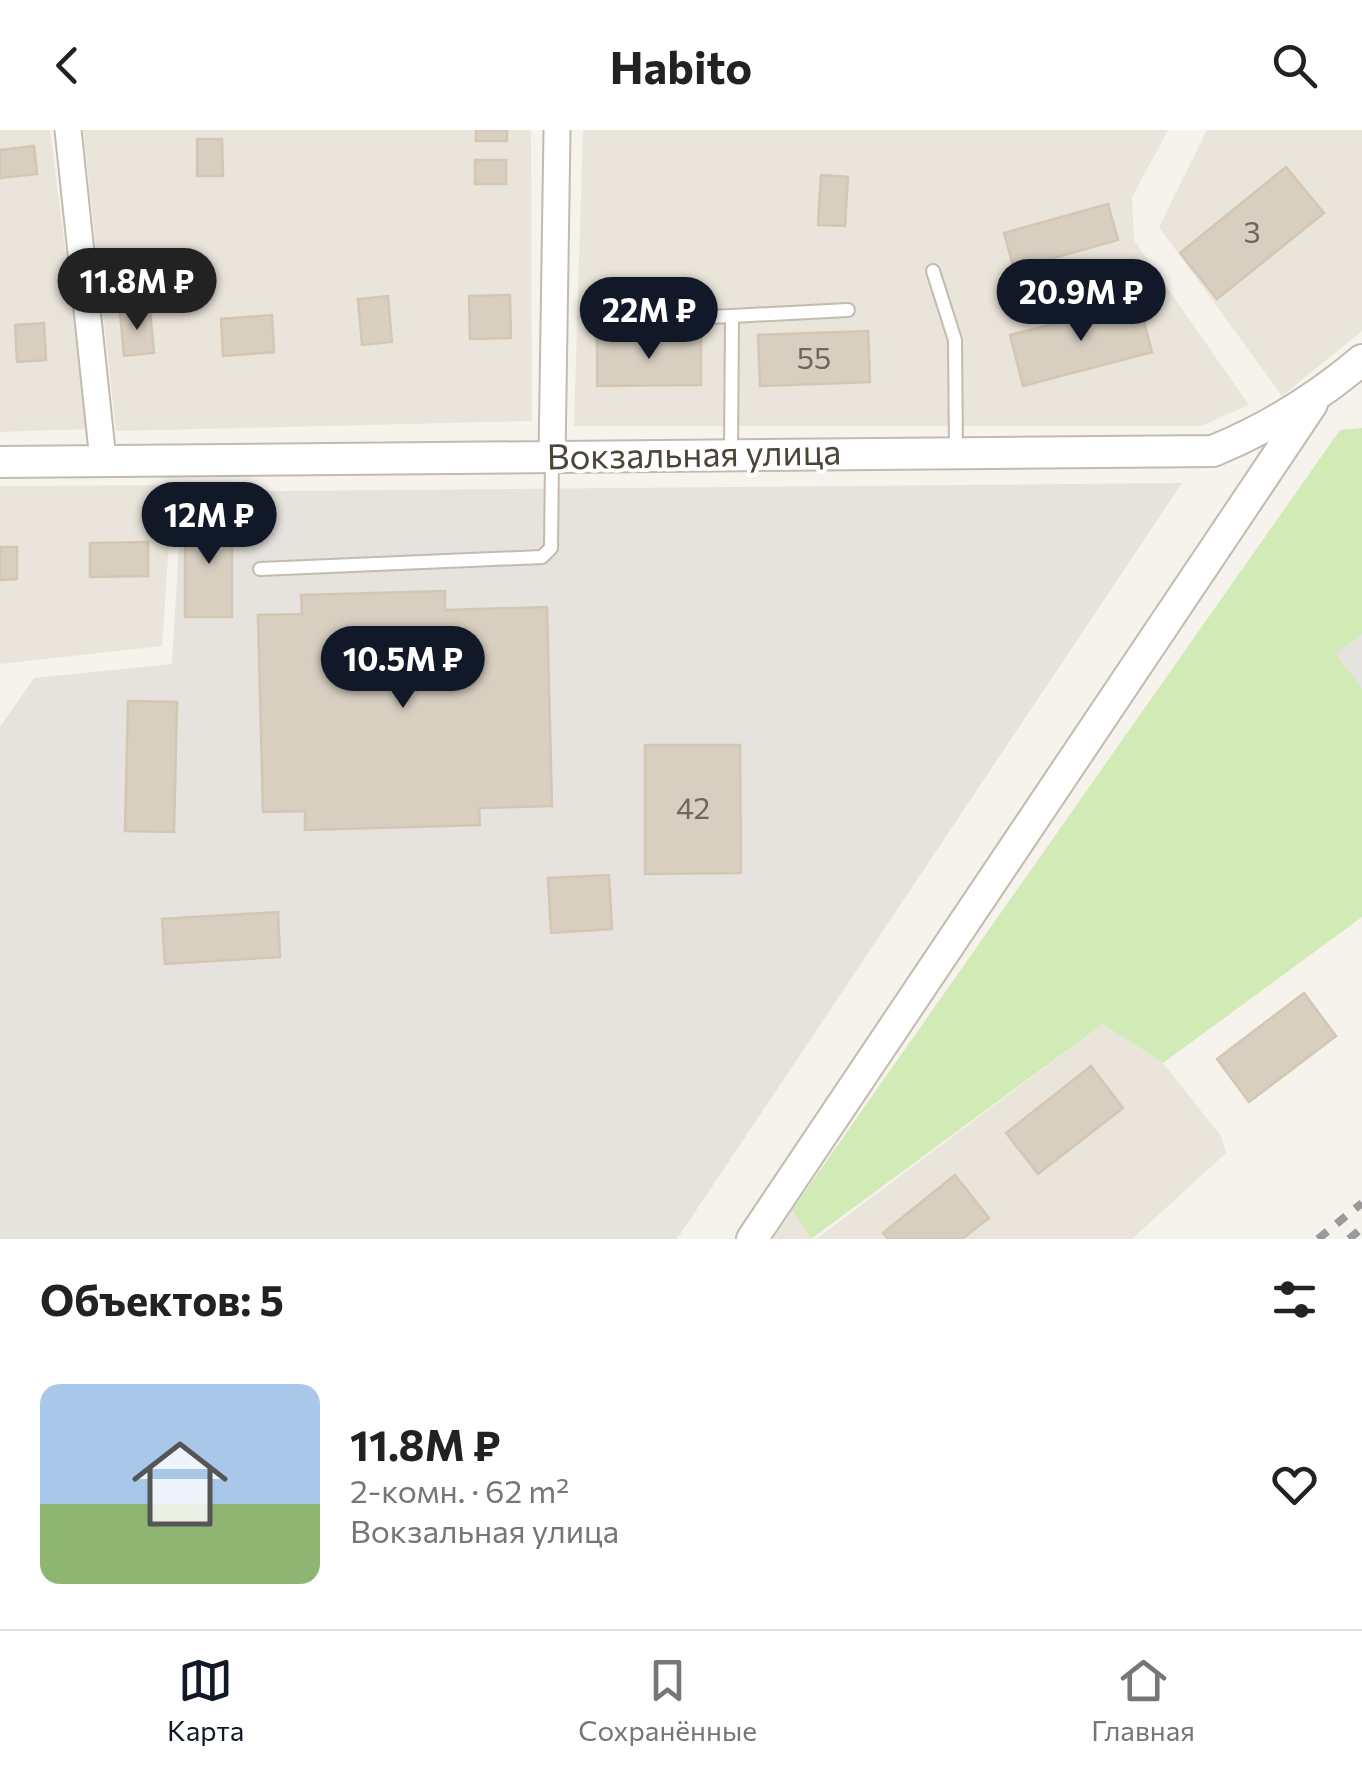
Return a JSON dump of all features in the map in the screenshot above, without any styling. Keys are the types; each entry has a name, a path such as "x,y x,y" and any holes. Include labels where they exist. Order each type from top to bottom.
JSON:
{"street":[{"path":"68,130 102,460"},
{"path":"552,456 557,130"},
{"name":"Вокзальная улица","path":"0,462 1213,451 1258,432 1317,398 1362,360"},
{"path":"752,1239 1317,398"}],"lane":[{"path":"933,271 955,340 956,453"},
{"path":"636,320 848,310"},
{"path":"731,455 732,316"},
{"path":"260,569 542,556 552,548 552,456"}],"shaded area":[{"path":"0,130 50,130 88,429 0,432"},
{"path":"83,130 531,130 532,421 116,431"},
{"path":"583,130 1168,130 1132,197 1134,240 1249,405 1201,426 574,426"},
{"path":"1207,130 1362,130 1362,331 1282,396 1159,227"},
{"path":"1182,483 677,1239 0,1239 0,727 34,678 172,664 182,492"},
{"path":"173,485 162,646 0,664 0,486"},
{"path":"1362,634 1362,689 1336,654"},
{"path":"1103,1024 1163,1063 1221,1136 1226,1153 1132,1239 816,1239"},
{"path":"792,1210 811,1239 773,1239"}],"green space":[{"path":"1362,428 1362,917 1163,1063 1103,1024 811,1239 792,1210 1340,430"}],"building":[{"path":"476,130 507,130 507,141 476,141"},
{"path":"197,139 222,139 223,176 197,176"},
{"path":"34,146 37,174 0,178 0,150"},
{"path":"475,160 506,160 506,184 475,184"},
{"path":"1286,167 1324,213 1217,299 1180,253"},
{"path":"821,175 848,177 845,226 818,225"},
{"path":"1108,204 1118,240 1014,269 1004,233"},
{"path":"510,295 511,338 470,339 469,296"},
{"path":"388,296 392,342 362,345 358,299"},
{"path":"1139,302 1152,352 1023,386 1010,335"},
{"path":"150,310 154,353 124,356 120,313"},
{"path":"272,315 274,352 223,356 221,319"},
{"path":"44,323 46,360 17,362 15,325"},
{"path":"868,331 870,382 760,386 758,335"},
{"path":"701,337 701,385 597,386 597,339"},
{"path":"185,518 232,518 232,617 185,617"},
{"path":"148,542 148,576 90,577 90,543"},
{"path":"0,547 17,547 17,579 0,580"},
{"path":"445,591 445,610 547,607 552,806 479,808 480,825 305,830 305,811 263,812 258,615 302,614 301,595"},
{"path":"128,701 177,702 174,832 125,831"},
{"path":"645,745 740,745 741,873 645,874"},
{"path":"609,875 612,929 551,933 548,878"},
{"path":"278,912 280,957 165,964 162,919"},
{"path":"1304,993 1336,1036 1249,1102 1217,1059"},
{"path":"1091,1066 1123,1108 1038,1174 1006,1133"},
{"path":"955,1175 989,1218 962,1239 888,1239 883,1233"}],"railway":[{"path":"1318,1239 1362,1203"},
{"path":"1349,1239 1362,1228"}]}
